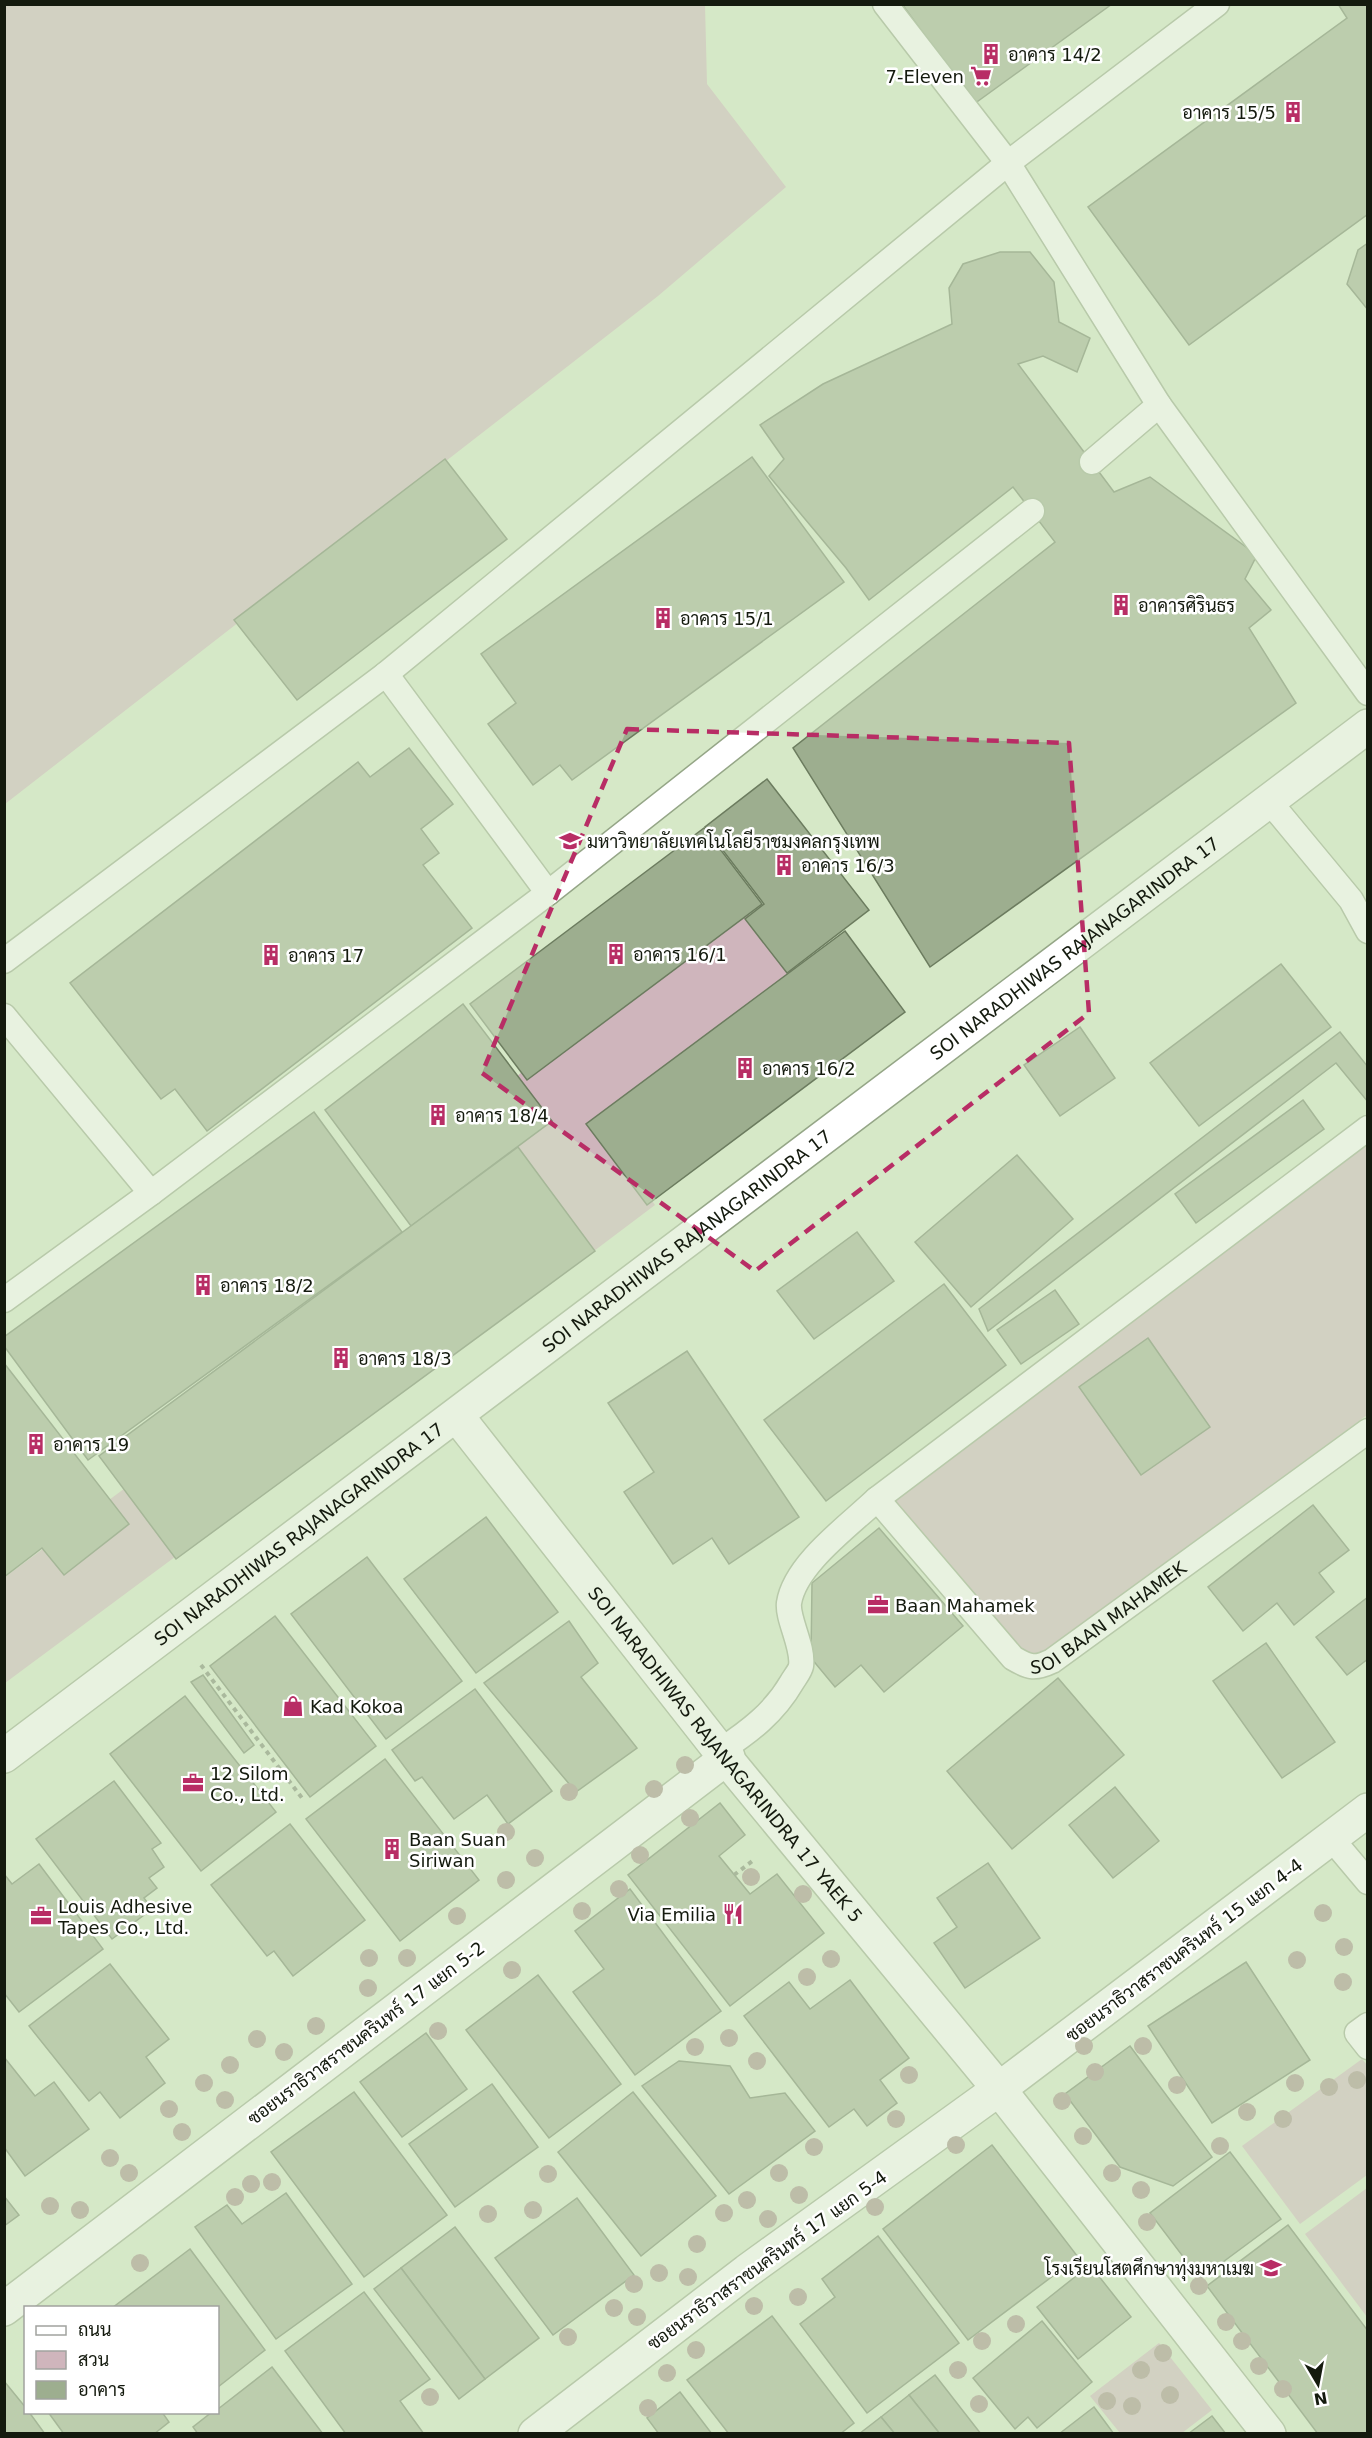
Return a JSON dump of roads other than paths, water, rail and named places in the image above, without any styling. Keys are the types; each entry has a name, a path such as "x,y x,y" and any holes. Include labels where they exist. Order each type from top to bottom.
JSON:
{"street":[{"name":"SOI NARADHIWAS RAJANAGARINDRA 17","path":"4,1756 1368,726"},
{"name":"SOI NARADHIWAS RAJANAGARINDRA 17 YAEK 5","path":"457,1416 724,1754 999,2089 1269,2433"},
{"name":"ซอยนราธิวาสราชนครินทร์ 17 แยก 5-2","path":"4,2309 724,1754"},
{"name":"ซอยนราธิวาสราชนครินทร์ 15 แยก 4-4","path":"999,2089 1368,1810"},
{"name":"ซอยนราธิวาสราชนครินทร์ 17 แยก 5-4","path":"535,2433 747,2271 999,2089"}],"lane":[{"path":"885,4 1008,163 1159,405 1368,693"},
{"path":"4,961 386,674 1008,163 1217,4"},
{"path":"1092,462 1159,405"},
{"path":"4,1300 151,1193 548,893 1032,511"},
{"path":"386,674 548,893"},
{"path":"1269,801 1351,900 1368,931"},
{"path":"4,1017 151,1193"},
{"path":"724,1754 779,1704 801,1666 798,1640 789,1604 797,1582 811,1560 877,1499 1368,1128"},
{"name":"SOI BAAN MAHAMEK","path":"877,1499 1013,1658 1037,1668 1052,1661 1368,1431"},
{"path":"1331,1838 1368,1882"},
{"path":"1368,2025 1357,2033 1368,2047"}],"place":[{"name":"อาคาร 14/2","path":"991,54"},
{"name":"7-Eleven","path":"981,76"},
{"name":"อาคาร 15/5","path":"1293,112"},
{"name":"อาคารศิรินธร","path":"1121,605"},
{"name":"อาคาร 15/1","path":"663,618"},
{"name":"มหาวิทยาลัยเทคโนโลยีราชมงคลกรุงเทพ","path":"570,841"},
{"name":"อาคาร 16/3","path":"784,865"},
{"name":"อาคาร 16/1","path":"616,954"},
{"name":"อาคาร 17","path":"271,955"},
{"name":"อาคาร 16/2","path":"745,1068"},
{"name":"อาคาร 18/4","path":"438,1115"},
{"name":"อาคาร 18/2","path":"203,1285"},
{"name":"อาคาร 18/3","path":"341,1358"},
{"name":"อาคาร 19","path":"36,1444"},
{"name":"Baan Mahamek","path":"878,1605"},
{"name":"Kad Kokoa","path":"293,1706"},
{"name":"12 Silom Co., Ltd.","path":"193,1783"},
{"name":"Baan Suan Siriwan","path":"392,1849"},
{"name":"Via Emilia","path":"733,1914"},
{"name":"Louis Adhesive Tapes Co., Ltd.","path":"41,1916"},
{"name":"โรงเรียนโสตศึกษาทุ่งมหาเมฆ","path":"1271,2268"}]}
